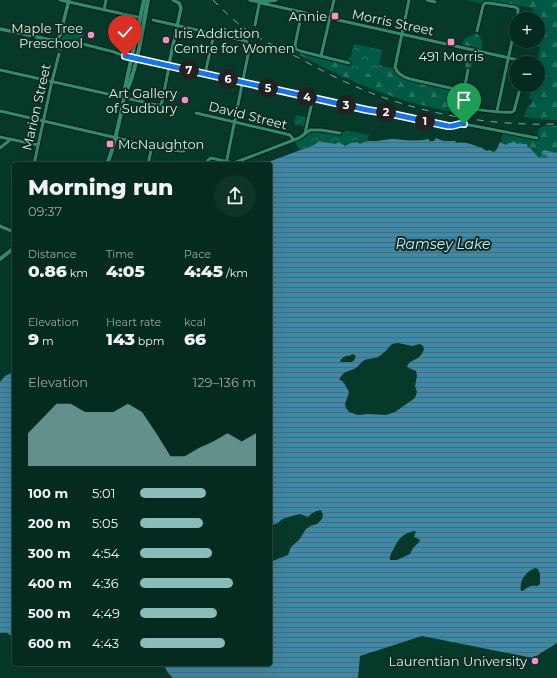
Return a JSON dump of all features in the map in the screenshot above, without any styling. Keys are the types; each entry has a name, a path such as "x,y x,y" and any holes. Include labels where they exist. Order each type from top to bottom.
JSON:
{"main road":[{"path":"124,98 124,88 144,0"},
{"path":"108,162 116,137 124,98 132,79 137,59 148,0"},
{"path":"0,259 12,250"}],"street":[{"path":"60,0 137,17"},
{"path":"104,10 106,0"},
{"path":"0,70 160,105 162,102 181,8 180,4 173,0"},
{"name":"Morris Street","path":"250,0 260,1 329,19 508,58"},
{"path":"255,25 260,1 276,0"},
{"path":"321,56 334,0"},
{"path":"409,0 394,66 396,70 402,76 410,79 464,91"},
{"path":"427,0 435,2"},
{"path":"0,29 50,40 57,39 60,35 68,1"},
{"path":"477,31 483,6 485,4 489,3 515,7 518,9 518,12"},
{"path":"302,12 295,45 296,50 349,63"},
{"path":"153,20 246,41 249,43 250,47 226,162"},
{"path":"205,74 214,34"},
{"path":"83,44 169,67 367,110 448,126 464,124 537,138"},
{"path":"496,111 510,48"},
{"name":"Marion Street","path":"34,162 59,54"},
{"path":"468,70 462,100 463,104 469,108 508,112 514,111 519,92"},
{"path":"305,133 312,98"},
{"path":"0,111 152,146 184,151"},
{"name":"David Street","path":"196,113 290,135 293,139"},
{"path":"240,162 309,131 313,130 340,133"},
{"path":"0,137 38,145"},
{"path":"0,148 11,139"},
{"path":"148,162 152,146"},
{"path":"207,162 211,158 223,162"},
{"path":"0,226 12,231"}],"green space":[{"path":"466,0 557,0 557,120 524,117 527,108 532,103 532,100 529,98 530,92 545,92 545,56 538,56 540,48 545,48 545,12 533,12 533,8 521,6 515,7 489,2 484,4"},
{"path":"65,31 84,36 83,44 80,46 64,47 62,52 56,50 58,41 63,37"},
{"path":"476,33 482,40 482,49 463,45 464,39"},
{"path":"354,44 382,50 377,75 345,68 345,62 351,56"},
{"path":"294,50 345,62 377,75 379,65 395,69 403,76 464,91 463,104 456,113 402,99 368,87 318,65 294,52"},
{"path":"468,51 475,53 471,68 468,70 465,68"},
{"path":"296,115 309,118 307,127 294,124"},
{"path":"546,126 557,126 557,153 544,150 547,158 537,157 530,148 523,143 517,144 512,142 506,145 501,142 504,131 537,137 539,128"},
{"path":"309,130 340,133 346,131 369,135 367,141 359,145 343,146 344,145 338,143 336,144 319,141 314,145 299,150 294,139 299,138"}],"water":[{"name":"Ramsey Lake","path":"436,138 443,141 467,143 483,148 487,151 489,150 494,152 500,142 506,145 514,141 517,144 527,144 527,146 538,157 547,158 547,155 541,153 544,150 557,153 557,643 533,658 422,636 360,656 358,678 173,678 164,666 272,666 272,561 288,555 291,547 299,540 306,529 317,524 322,519 323,515 321,510 314,512 308,517 300,514 285,518 272,525 272,162 268,162 314,145 319,141 336,144 338,142 345,146 357,142 360,144 366,141 392,139 415,141 429,139 429,141 434,141","holes":["398,343 412,346 420,344 424,349 423,353 418,358 410,362 407,367 416,371 417,376 415,386 417,392 415,398 395,412 386,415 358,415 349,412 345,404 349,392 344,382 339,380 343,374 356,368 365,360 376,358 392,344","352,354 355,355 355,359 352,362 340,362 341,359","416,531 414,537 420,541 413,548 410,554 397,560 390,560 391,554 402,536","535,568 538,569 540,574 540,584 538,586 530,586 521,591 522,580 526,574"]},
{"path":"12,373 12,636 7,633 0,633 0,382 5,376"}],"railway":[{"path":"213,0 238,23 260,38 325,72 366,91 412,107 436,113 484,121 557,124"}],"place":[{"name":"Annie","path":"335,16"},
{"name":"Maple Tree Preschool","path":"91,35"},
{"name":"Iris Addiction Centre for Women","path":"166,40"},
{"name":"491 Morris","path":"451,42"},
{"name":"Art Gallery of Sudbury","path":"185,100"},
{"name":"McNaughton","path":"110,144"},
{"name":"Laurentian University","path":"535,661"}],"route":[{"path":"125,56 367,110 384,112 448,126 464,124"}]}
